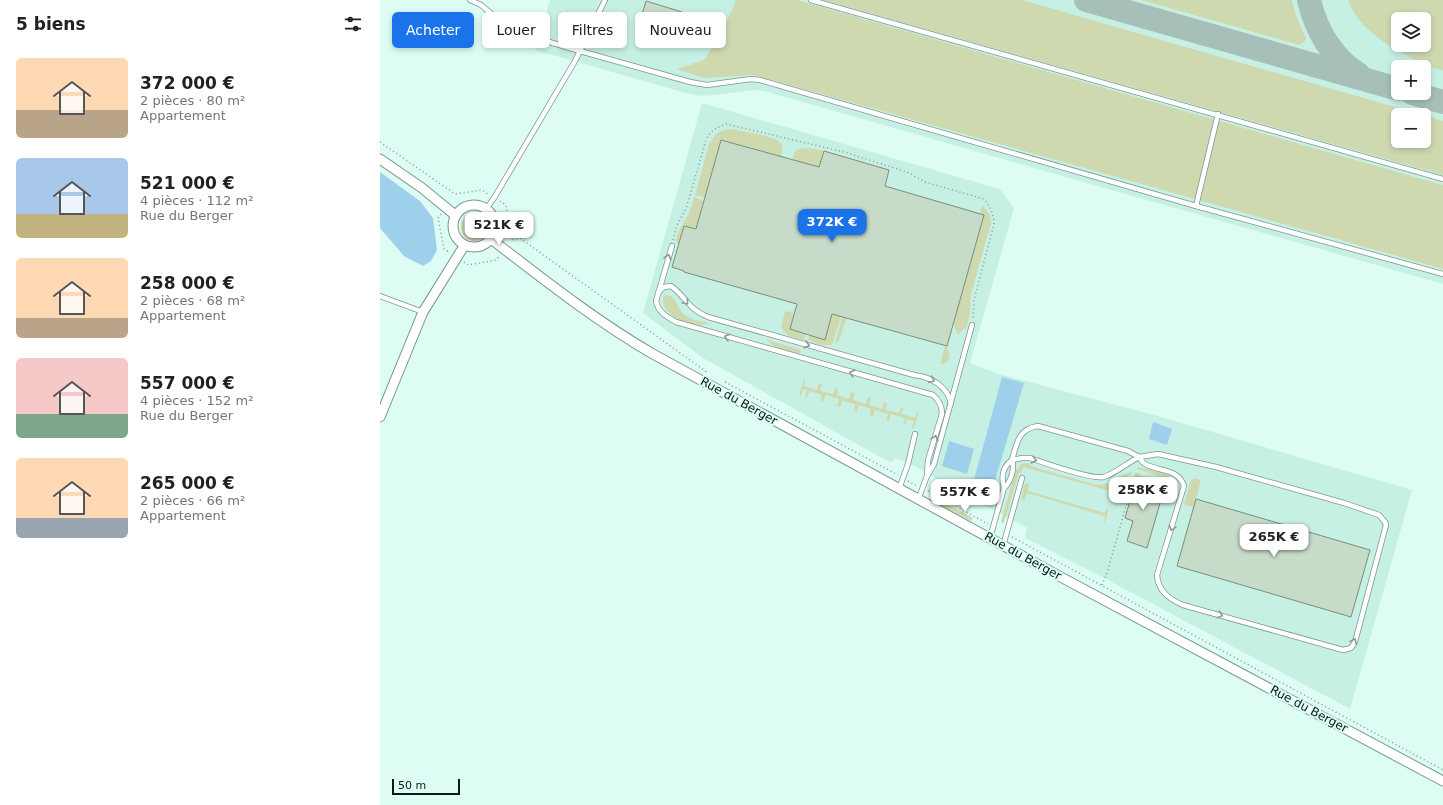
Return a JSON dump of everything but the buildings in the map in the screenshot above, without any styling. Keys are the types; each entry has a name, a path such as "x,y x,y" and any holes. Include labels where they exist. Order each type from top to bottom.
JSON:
{"street":[{"path":"380,160 422,188 455,215"},
{"path":"470,205 481,206 486,209 495,223 494,234 491,239 477,248 464,246 454,235 452,224 455,215 460,210 470,205"},
{"name":"Rue du Berger","path":"491,239 633,342 918,500 1443,781"},
{"path":"380,416 423,312 464,246"}],"lane":[{"path":"470,0 481,5 505,25 522,34 690,82 707,85 751,79 760,80 1196,206 1443,274"},
{"path":"486,209 494,198 580,51 605,0"},
{"path":"811,0 1218,114 1443,179"},
{"path":"1196,206 1218,114"},
{"path":"672,246 656,301 658,309 676,322 933,395 940,405 942,414 928,460 927,476"},
{"path":"657,294 664,288 671,286 677,290 690,306 699,314 914,375 921,375 940,384 948,393 950,403"},
{"path":"380,296 423,312"},
{"path":"918,500 927,476 934,464 972,325"},
{"path":"990,538 1004,488 1008,484 1013,469 1014,465 1012,460 1018,438 1031,427 1038,426 1128,451 1139,457 1144,464 1175,474 1184,486 1157,575 1159,586 1164,593 1174,601 1183,605 1344,650 1351,648 1355,642 1386,525 1379,515 1216,467 1158,454 1139,457 1124,465 1112,474 1096,478 1030,458 1012,460 1006,464 1002,479 1004,488"},
{"path":"899,489 908,464 915,434"},
{"path":"1003,546 1022,478"}],"path":[{"path":"672,246 677,225 686,209 706,140 710,133 716,128 726,124 844,152 907,172 925,182 984,199 990,205 993,212 994,224 974,300 972,325"},
{"path":"380,142 455,194 482,190 506,205 511,240 520,238 709,374"},
{"path":"723,381 974,516"},
{"path":"1102,585 1130,496 1120,493"},
{"path":"1021,542 1443,770"}],"shaded area":[{"path":"550,0 1443,0 1443,284 764,91 754,90 701,96 689,94 535,50 536,48 550,48 550,12 546,12"},
{"path":"736,0 797,0 1443,185 1443,269 754,75 704,78 677,69 704,60 712,48 726,48 726,23"},
{"path":"823,0 1022,0 1399,108 1391,108 1391,148 1431,148 1431,117 1443,121 1443,175"},
{"path":"1141,0 1292,0 1295,13 1306,38 1304,42 1299,45"},
{"path":"1348,0 1443,0 1443,71 1431,66 1431,60 1416,60 1400,52 1431,52 1431,12 1391,12 1391,46 1363,25 1354,13"},
{"path":"702,103 1000,189 1014,208 970,363 999,374 1154,415 1412,490 1350,709 1108,580 1025,538 1027,528 973,499 969,505 942,490 944,483 913,465 895,458 891,463 703,358 643,313"},
{"path":"727,129 752,133 777,140 782,146 781,157 721,140 705,198 695,195 709,144 717,133"},
{"path":"807,148 824,151 819,167 792,160 795,151"},
{"path":"694,197 704,201 696,229 679,245 676,243 677,235 689,213"},
{"path":"982,205 990,215 991,223 971,295 970,313 967,326 958,335 953,322 984,215 980,213"},
{"path":"475,213 485,217 489,227 485,237 475,241 465,237 461,227 465,217"},
{"path":"666,295 675,300 682,312 687,317 709,323 699,325 691,324 674,317 665,308 663,303 663,297"},
{"path":"785,311 794,313 790,329 806,334 804,340 785,333 781,327"},
{"path":"832,314 841,316 832,345 821,345 808,340 809,335 825,340"},
{"path":"842,317 847,318 839,340 835,344"},
{"path":"765,339 801,350 800,354 775,347"},
{"path":"945,346 947,346 950,358 946,363 940,364"},
{"path":"804,379 806,380 804,386 817,390 819,383 822,384 820,391 833,394 835,388 838,389 837,395 849,399 851,392 855,393 853,400 866,404 868,397 871,398 869,405 882,409 884,402 887,403 886,410 899,413 901,407 903,408 902,414 915,418 917,411 919,412 914,428 912,428 914,421 907,419 905,425 903,424 905,418 891,414 889,421 886,420 888,414 875,410 873,417 870,416 871,409 859,405 857,412 854,411 855,404 842,401 840,407 837,406 839,399 826,395 823,402 821,401 822,395 809,391 807,397 805,397 807,390 803,389 801,396 799,396"},
{"path":"1027,463 1030,464 1030,466 1097,485 1109,483 1132,471 1132,473 1122,479 1118,493 1023,467 1021,473 1019,473 1004,523 1002,523 1001,521 1016,470 1022,464"},
{"path":"1139,467 1167,475 1172,478 1176,489 1174,498 1170,497 1172,488 1167,479 1137,469"},
{"path":"1135,472 1140,473 1139,475 1151,478 1150,481 1137,477 1132,494 1122,492 1125,482 1134,476"},
{"path":"1195,478 1200,480 1200,484 1194,508 1184,504 1191,480"},
{"path":"1025,483 1029,484 1028,491 1105,513 1109,507 1105,522 1105,516 1027,493 1025,500 1021,499"},
{"path":"939,499 973,518 971,521 937,504"}],"water":[{"path":"380,172 420,201 433,218 437,250 431,261 423,266 404,256 380,228"},
{"path":"1002,377 1024,383 990,497 971,491"},
{"path":"1153,422 1172,429 1167,445 1149,439"},
{"path":"949,441 974,449 967,474 942,466"}],"taxiway":[{"path":"1086,0 1391,87"},
{"path":"1309,0 1316,22 1326,42 1340,60 1358,74"},
{"path":"1431,99 1443,102"}]}
